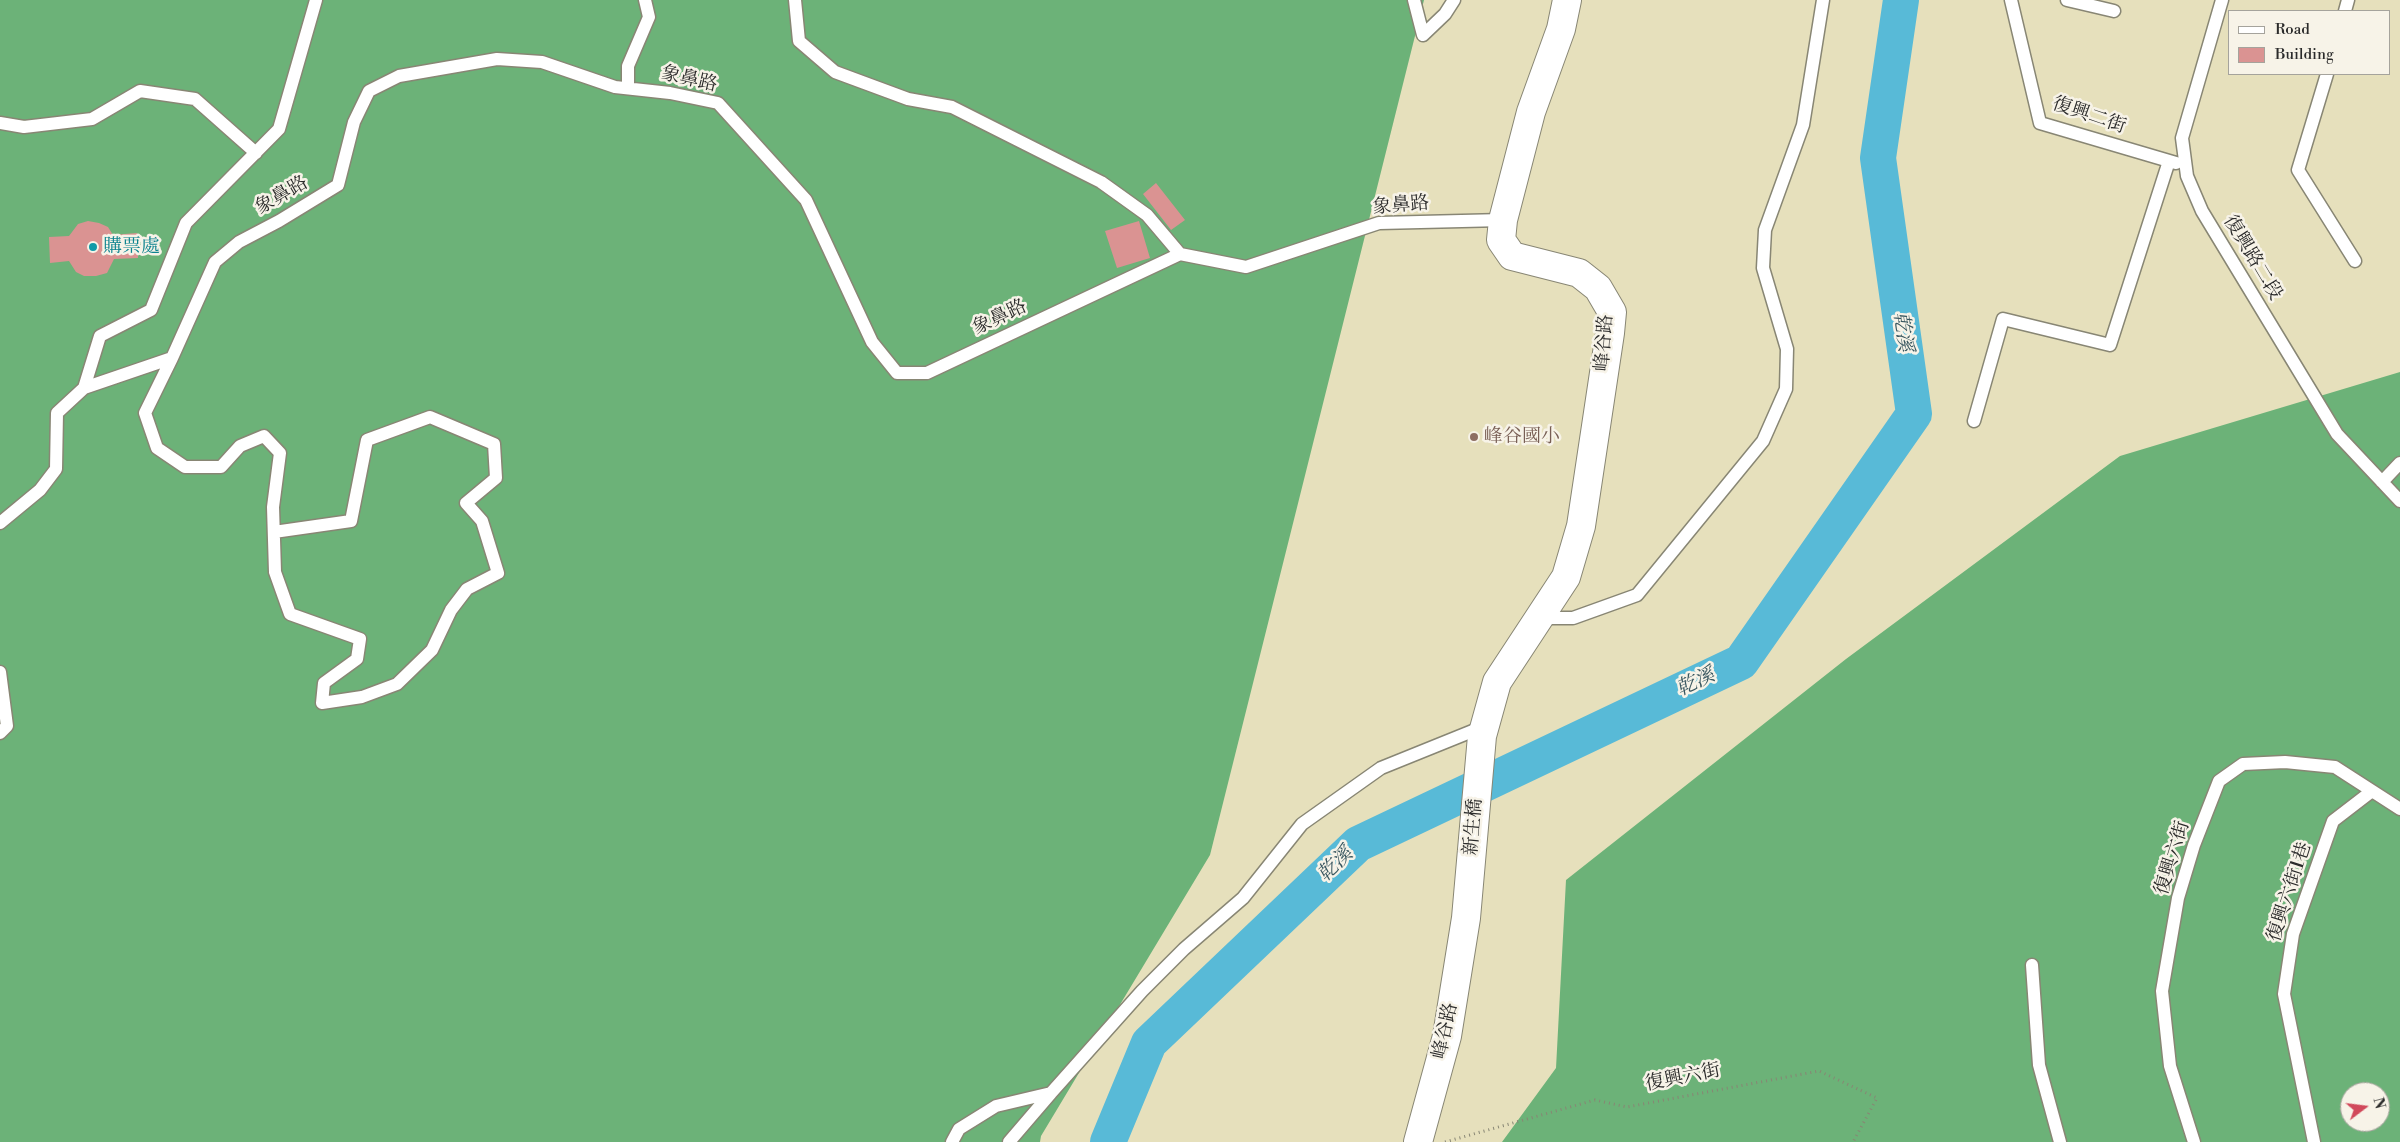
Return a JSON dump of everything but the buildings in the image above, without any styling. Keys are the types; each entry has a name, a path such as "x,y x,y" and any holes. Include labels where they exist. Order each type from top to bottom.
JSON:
{"street":[{"name":"峰谷路","path":"1483,731 1498,682 1566,577 1581,526 1612,312 1598,288 1579,273 1512,256 1501,240 1503,220 1531,112 1561,29 1567,0"},
{"name":"新生橋","path":"1466,918 1483,731"},
{"name":"峰谷路","path":"1418,1142 1447,1036 1466,918"}],"lane":[{"path":"84,388 100,336 152,310 186,223 279,129 316,0"},
{"path":"628,88 628,66 649,17 646,0"},
{"path":"795,0 799,41 835,72 908,99 952,107 1101,182 1147,214 1180,254"},
{"path":"1414,0 1423,35 1445,14 1454,0"},
{"path":"1539,618 1573,618 1637,595 1763,441 1786,389 1787,349 1763,268 1765,230 1803,125 1823,0"},
{"name":"復興二街","path":"2012,0 2040,123 2186,166"},
{"path":"2066,0 2114,11"},
{"name":"復興路二段","path":"2222,0 2182,138 2187,176 2202,211 2337,434 2400,501"},
{"name":"象鼻路","path":"274,532 273,507 280,453 264,436 240,446 221,467 185,467 157,448 145,414 215,262 240,242 338,185 354,122 369,90 399,76 497,59 542,62 615,87 670,93 718,103 806,200 872,342 897,373 927,372 1180,254 1246,267 1379,223 1503,220"},
{"path":"2327,75 2298,170 2355,261"},
{"path":"0,123 24,127 92,119 140,91 195,99 256,153"},
{"path":"1974,421 2002,319 2110,345 2169,161"},
{"path":"0,523 40,490 56,469 57,414 84,388 172,358"},
{"path":"430,417 494,444 496,478 466,503 482,520 498,573 467,589 451,610 432,650 397,684 362,697 322,702 324,683 357,659 360,639 290,614 275,572 274,532 351,521 366,440 430,417"},
{"path":"2382,482 2400,463"},
{"path":"0,672 7,726 0,733"},
{"path":"1009,1142 1051,1093 1170,963 1243,898 1302,824 1381,768 1483,731"},
{"name":"復興六街","path":"2194,1142 2170,1066 2162,991 2178,898 2194,845 2219,781 2243,764 2285,762 2335,767 2400,809"},
{"name":"復興六街1巷","path":"2314,1142 2284,994 2293,934 2333,821 2372,791"},
{"path":"2032,965 2039,1066 2060,1142"},
{"path":"952,1142 959,1129 996,1106 1051,1093"}],"path":[{"name":"復興六街","path":"1445,1142 1595,1100 1627,1107 1819,1071 1877,1098 1853,1142"}],"green space":[{"path":"0,0 1424,0 1210,855 1041,1136 1040,1142 0,1142"},
{"path":"2400,372 2400,1142 1502,1142 1556,1068 1566,880 1846,659 2120,456"}],"waterway":[{"name":"乾溪","path":"1108,1142 1149,1043 1358,844 1741,662 1914,414 1878,158 1901,0"}],"place":[{"name":"購票處","path":"93,247"},
{"name":"峰谷國小","path":"1474,437"}]}
